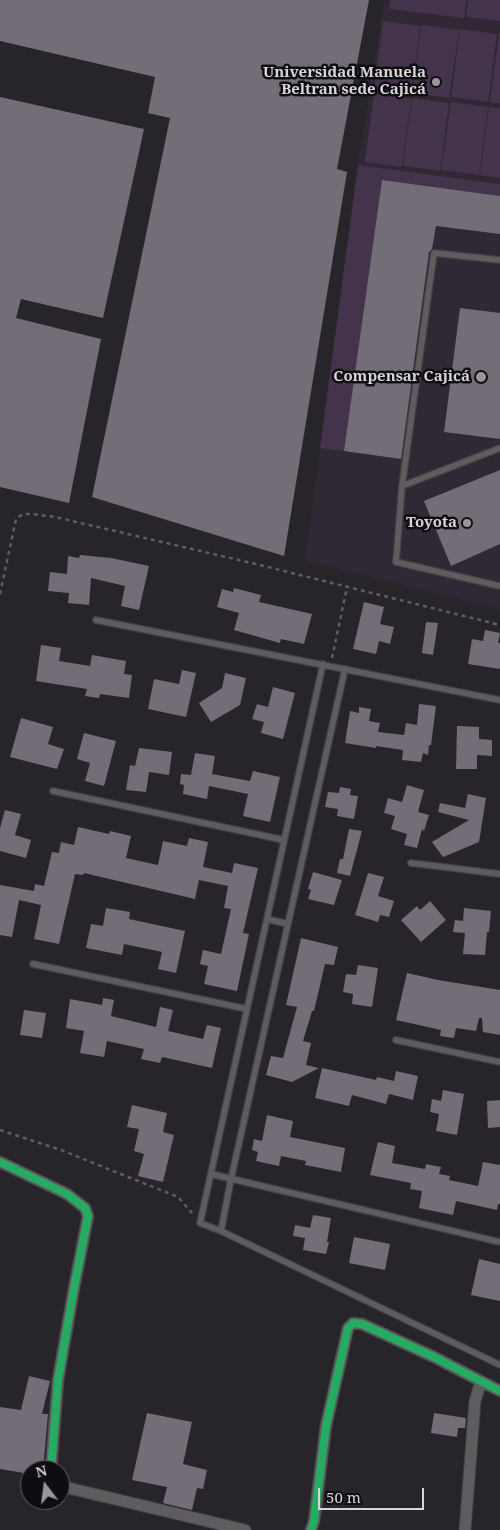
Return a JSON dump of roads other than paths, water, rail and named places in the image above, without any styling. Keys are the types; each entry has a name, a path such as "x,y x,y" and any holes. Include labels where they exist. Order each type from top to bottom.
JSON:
{"street":[{"path":"0,1162 68,1194 86,1208 88,1216 58,1380 52,1460"},
{"path":"311,1530 314,1521 326,1426 348,1328 353,1323 362,1324 434,1357 500,1391"},
{"path":"465,1530 475,1402 479,1388 484,1383"},
{"path":"70,1488 244,1530"}],"lane":[{"path":"500,260 434,253 402,486 396,562 500,586"},
{"path":"402,486 500,448"},
{"path":"96,620 500,700"},
{"path":"327,665 284,840 200,1223 222,1231 500,1364"},
{"path":"222,1231 231,1179 345,669"},
{"path":"53,791 284,840"},
{"path":"411,864 500,874"},
{"path":"267,919 288,924"},
{"path":"34,964 247,1009"},
{"path":"396,1040 500,1062"},
{"path":"211,1174 500,1242"}],"place":[{"name":"Universidad Manuela Beltran sede Cajicá","path":"436,82"},
{"name":"Compensar Cajicá","path":"481,377"},
{"name":"Toyota","path":"467,523"}]}
